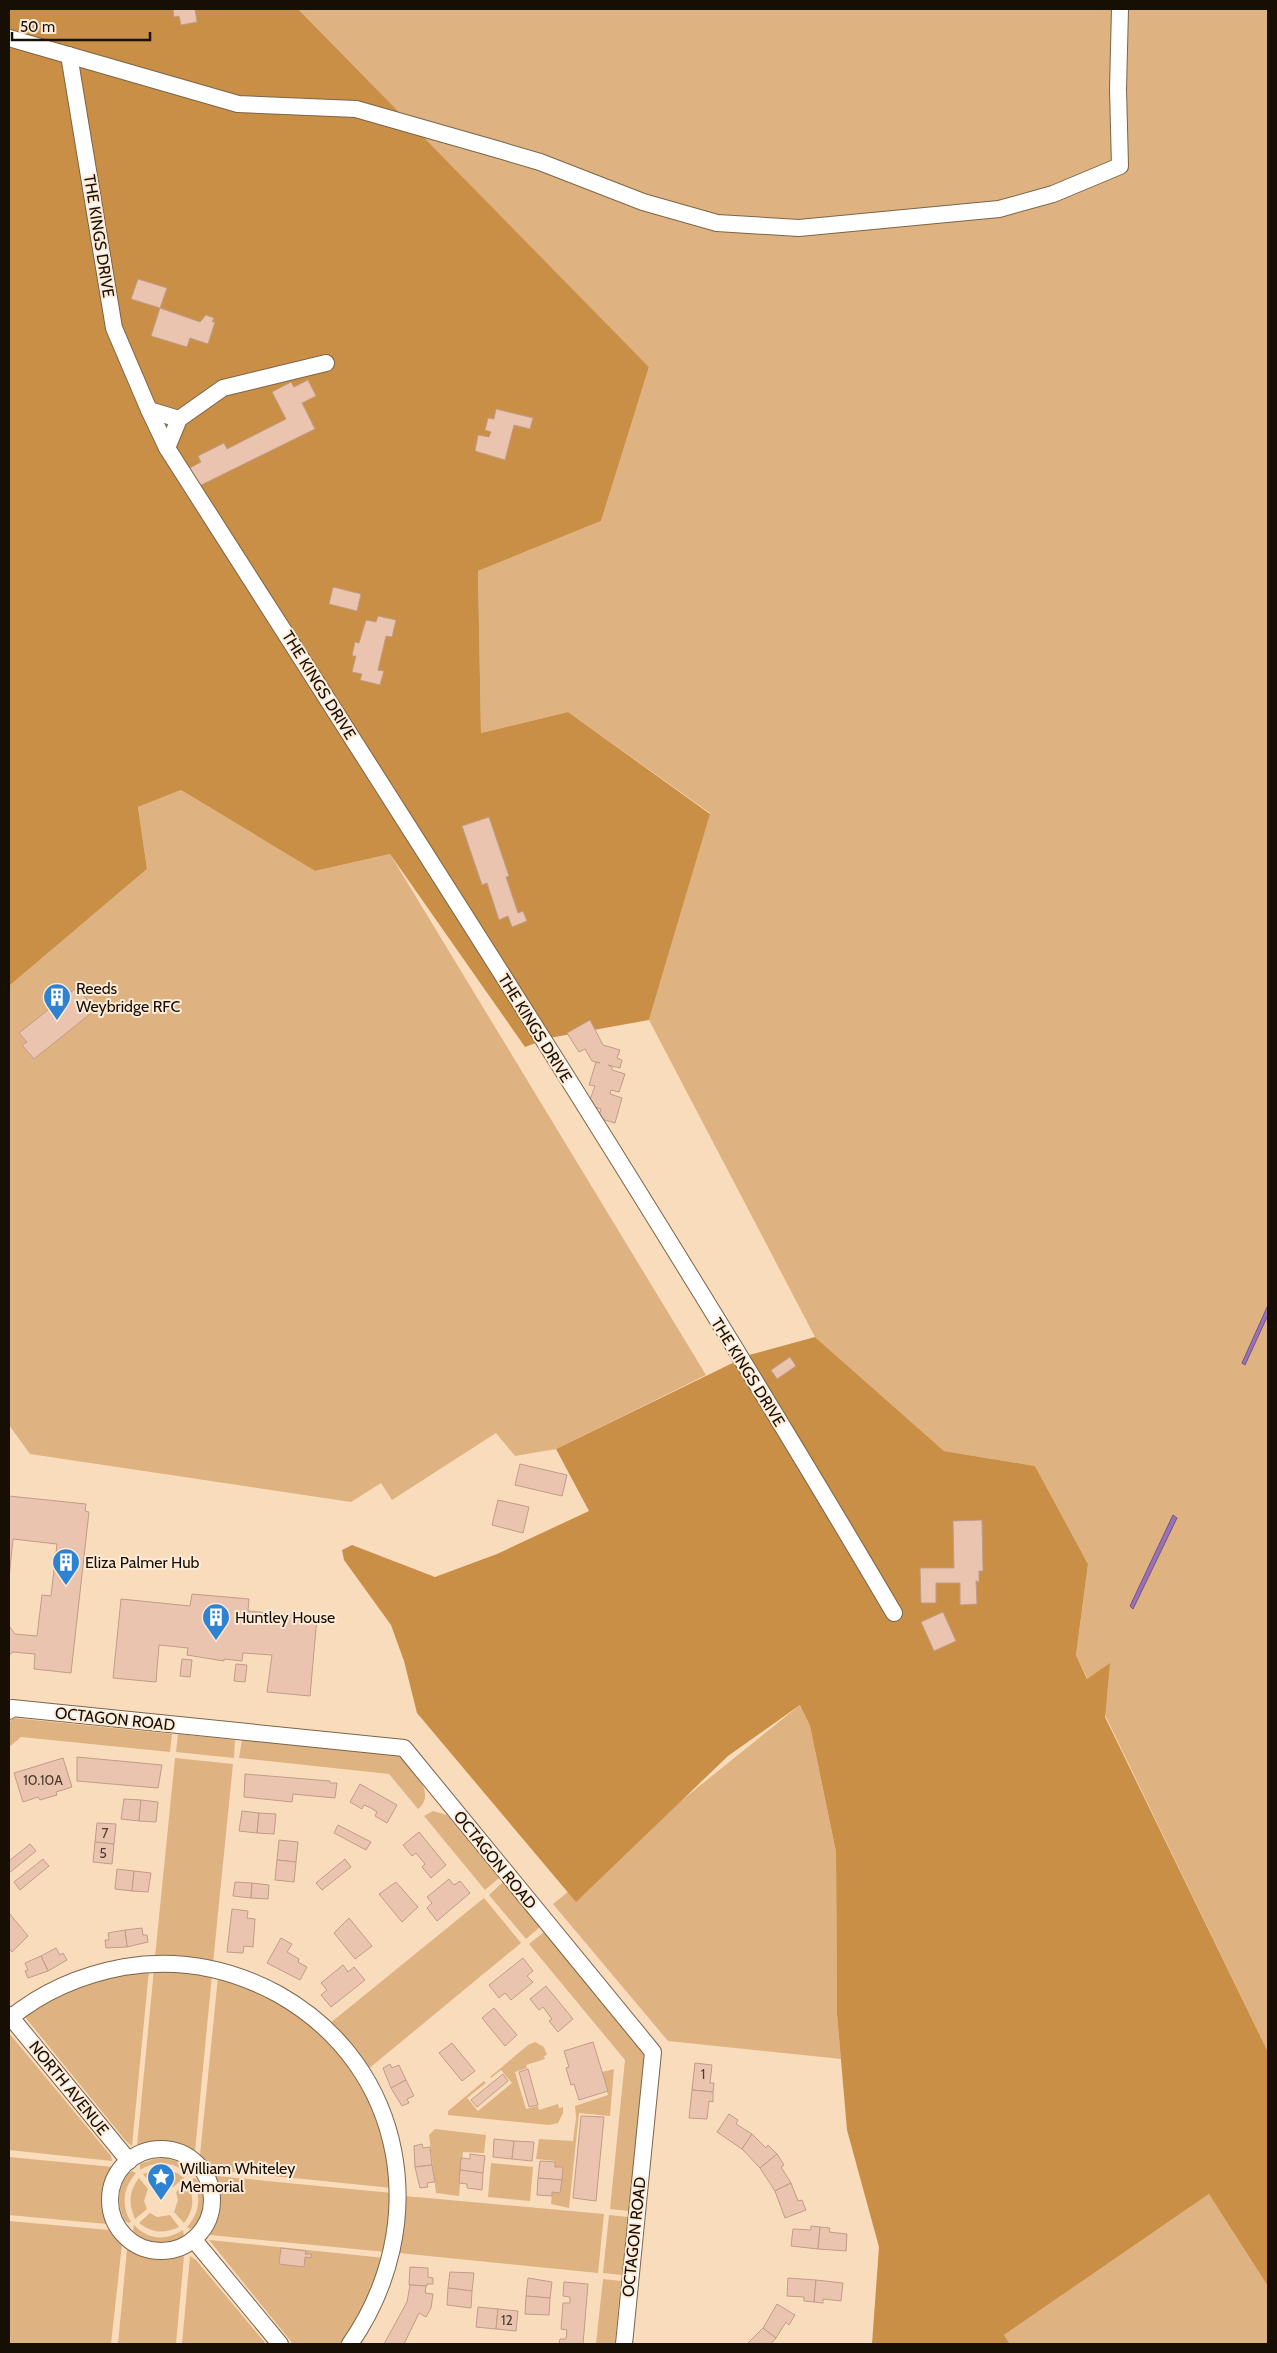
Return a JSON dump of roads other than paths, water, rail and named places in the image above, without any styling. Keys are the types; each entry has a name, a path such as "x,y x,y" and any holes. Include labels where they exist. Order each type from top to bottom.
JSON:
{"street":[{"path":"9,38 238,104 356,109 540,162 643,202 718,223 800,228 1000,209 1053,194 1120,166 1118,89 1120,9"},
{"name":"THE KINGS DRIVE","path":"69,56 114,328 167,448 484,946 749,1373 894,1613"},
{"path":"167,448 179,419 222,388 326,363"},
{"path":"149,410 179,419"},
{"name":"OCTAGON ROAD","path":"9,1711 12,1708 404,1748 653,2052 624,2344"},
{"path":"9,2017 43,1994 62,1984 91,1974 152,1963 216,1969 237,1976 285,1998 318,2022 354,2061 375,2098 389,2131 397,2172 398,2221 392,2255 374,2304 350,2344"},
{"name":"NORTH AVENUE","path":"9,2017 129,2161"},
{"path":"158,2150 174,2151 189,2158 201,2168 209,2182 212,2197 211,2213 204,2228 194,2240 172,2250 148,2250 134,2243 122,2233 114,2219 111,2204 112,2188 118,2173 129,2161 143,2153 158,2150"},
{"path":"194,2240 280,2344"}],"place":[{"name":"Reeds Weybridge RFC","path":"57,1021"},
{"name":"Eliza Palmer Hub","path":"66,1586"},
{"name":"Huntley House","path":"216,1641"},
{"name":"William Whiteley Memorial","path":"161,2201"}]}
